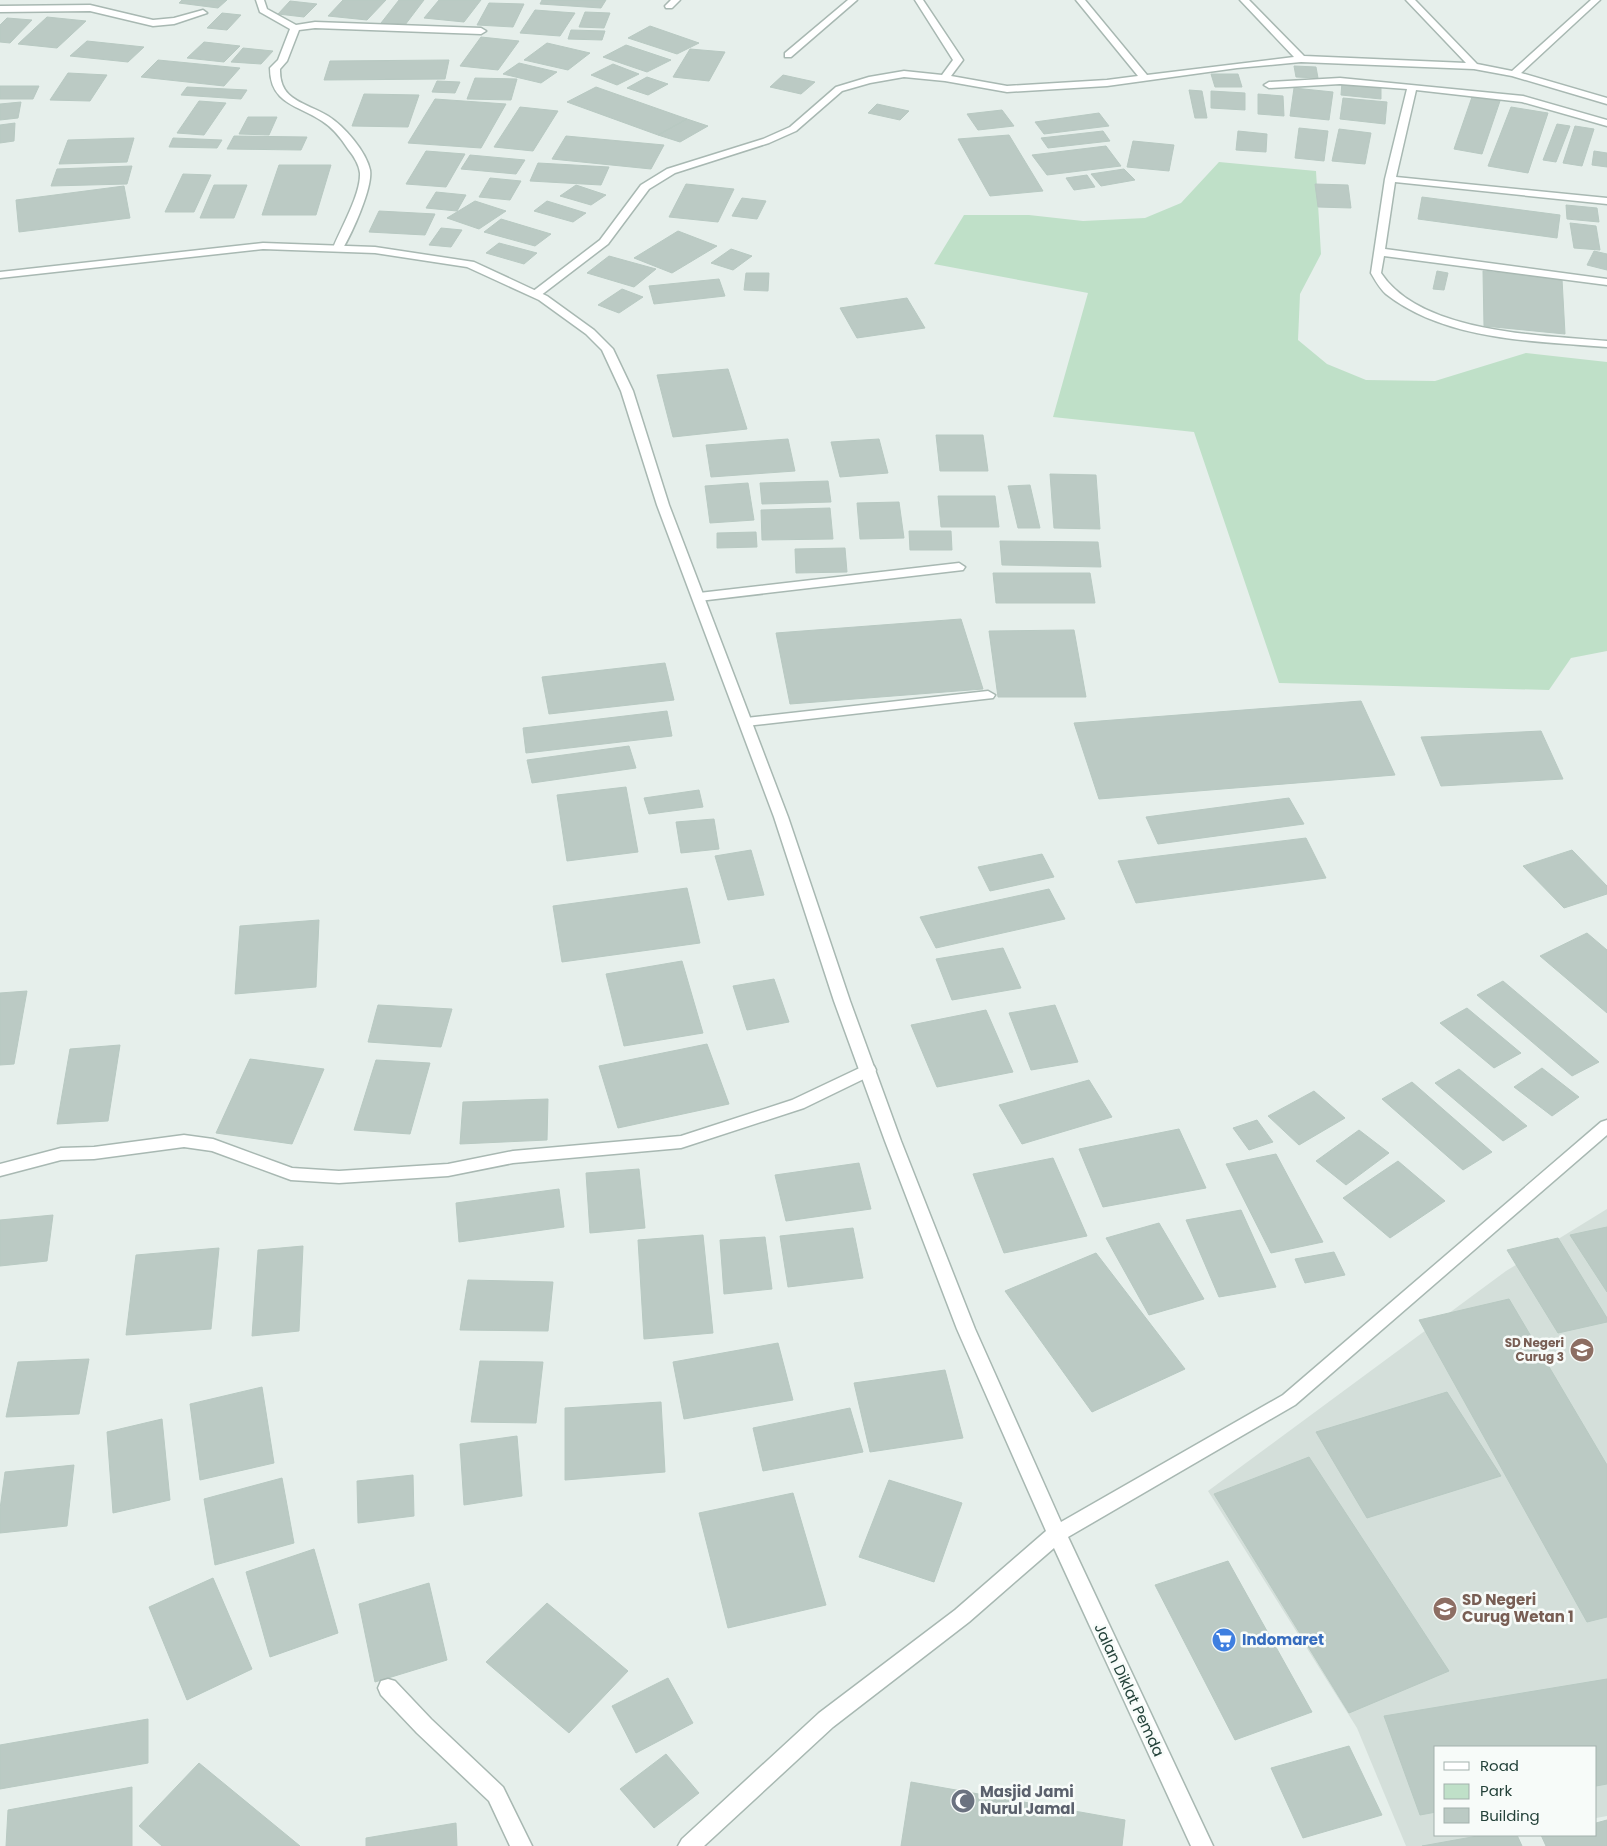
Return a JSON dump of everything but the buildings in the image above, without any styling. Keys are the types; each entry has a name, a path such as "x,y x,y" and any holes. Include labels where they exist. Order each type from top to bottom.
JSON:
{"street":[{"path":"260,0 263,10 295,28 315,24 481,31"},
{"path":"788,56 853,0"},
{"path":"919,0 958,60 945,78"},
{"path":"1080,0 1144,78"},
{"path":"1244,0 1302,60"},
{"path":"1410,0 1474,66"},
{"path":"1514,74 1596,0"},
{"path":"0,9 92,4 152,23 180,20 203,13"},
{"path":"295,28 282,61 275,68 276,82 285,97 297,106 323,117 335,125 356,154 365,173 358,198 338,248"},
{"path":"536,294 604,242 645,187 671,171 697,160 766,141 793,129 839,89 869,80 904,74 945,78 1007,89 1107,83 1237,65 1302,60 1474,66 1514,74 1607,101"},
{"path":"1268,85 1340,81 1412,86 1522,99 1607,123"},
{"path":"1412,86 1390,179 1376,273 1389,291 1417,309 1476,330 1607,344"},
{"path":"1390,179 1607,201"},
{"name":"Jalan Diklat Pemda","path":"0,275 246,248 375,250 470,264 536,294 590,332 607,349 620,372 663,505 690,580 699,597 716,650 746,722 868,1070 966,1329 1057,1534 1202,1846"},
{"path":"1380,252 1607,282"},
{"path":"699,597 959,567"},
{"path":"746,722 988,695"},
{"path":"0,1170 61,1154 94,1153 184,1141 213,1145 291,1174 339,1178 448,1170 513,1157 691,1140 798,1104 868,1070"},
{"path":"688,1846 826,1720 962,1616 1057,1534 1289,1400 1607,1126"},
{"path":"388,1688 424,1726 496,1794 522,1846"}],"shaded area":[{"name":"SD Negeri Curug Wetan 1","path":"1607,1209 1607,1816 1597,1818 1597,1746 1434,1746 1434,1836 1517,1836 1471,1846 1406,1846 1357,1728 1208,1491 1506,1271"}],"green space":[{"path":"1219,162 1316,171 1321,254 1300,294 1298,340 1327,364 1366,380 1435,381 1526,353 1607,362 1607,651 1571,658 1549,690 1279,683 1194,432 1053,417 1088,293 934,264 964,215 1029,215 1083,221 1145,218 1181,203"}],"place":[{"name":"SD Negeri Curug 3","path":"1582,1350"},
{"name":"SD Negeri Curug Wetan 1","path":"1445,1609"},
{"name":"Indomaret","path":"1224,1640"},
{"name":"Masjid Jami Nurul Jamal","path":"963,1801"}]}
